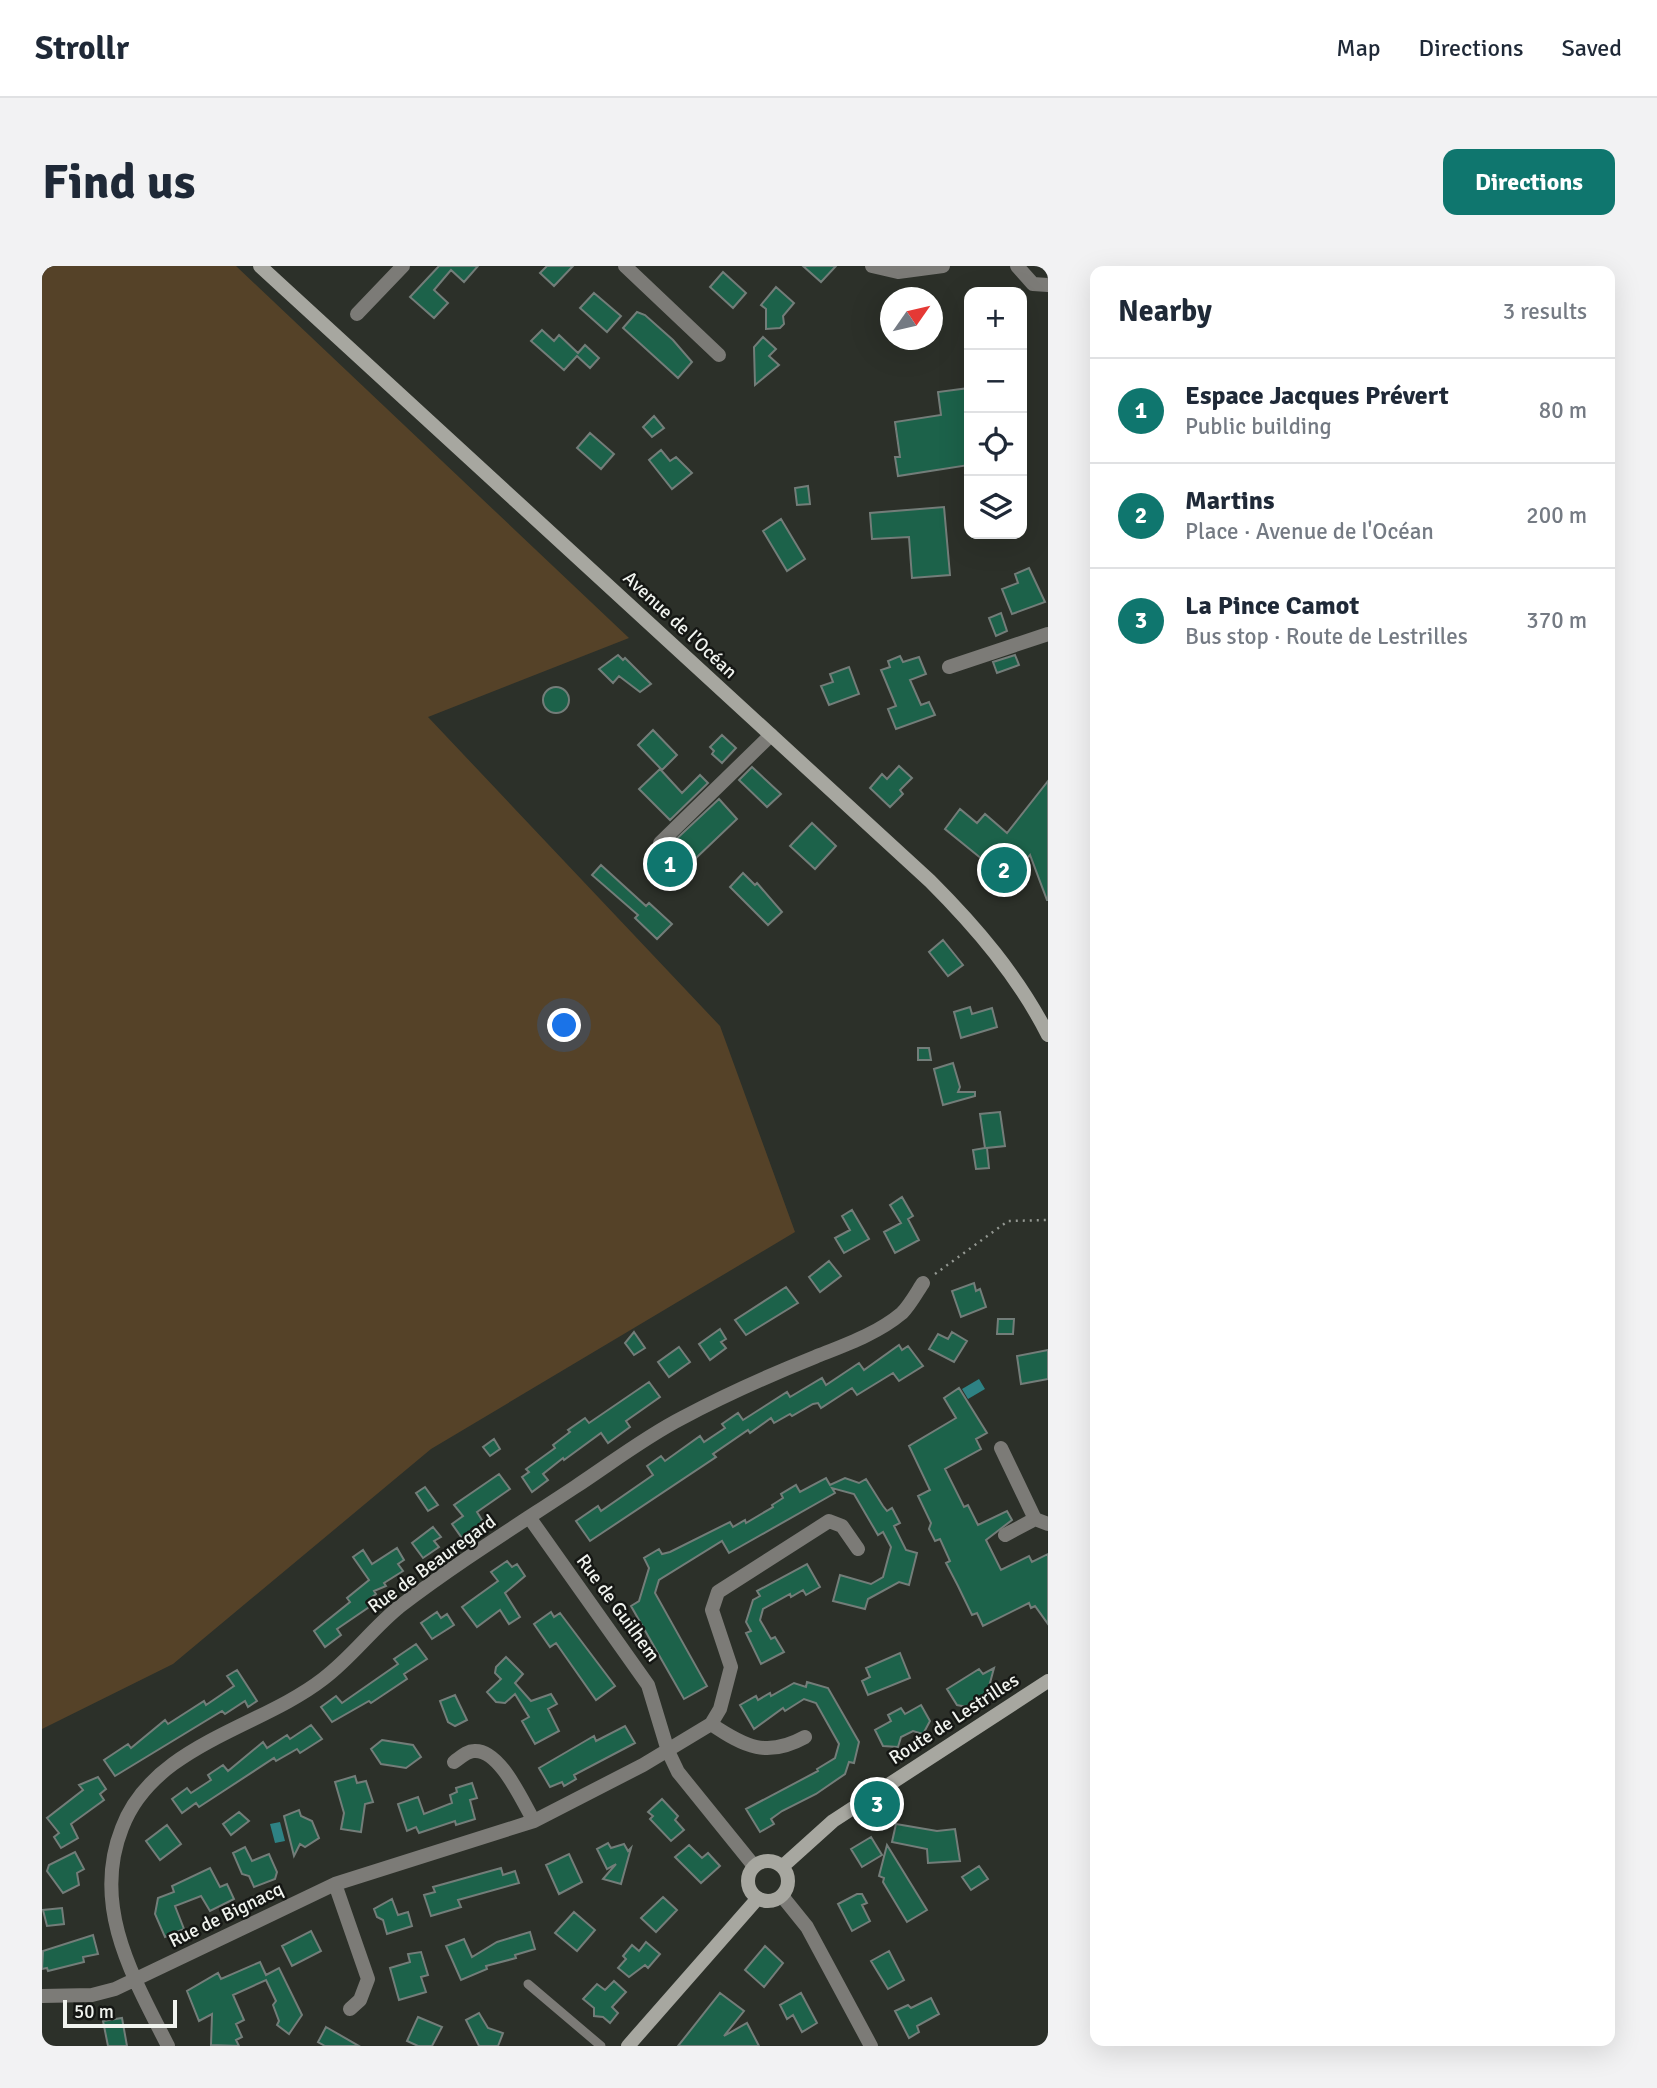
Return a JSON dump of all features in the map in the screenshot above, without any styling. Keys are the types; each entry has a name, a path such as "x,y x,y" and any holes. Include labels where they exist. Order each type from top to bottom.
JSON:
{"main road":[{"name":"Avenue de l'Océan","path":"260,266 963,914 1019,985 1048,1035"},
{"name":"Route de Lestrilles","path":"783,1866 833,1821 1048,1681"},
{"path":"771,1860 783,1866 788,1878 782,1896 773,1900 758,1898 749,1887 750,1872 754,1866 771,1860"},
{"path":"628,2046 758,1898"}],"street":[{"path":"357,314 403,266"},
{"path":"625,266 719,355"},
{"path":"872,266 898,272 943,266"},
{"path":"1017,266 1033,284 1048,285"},
{"path":"949,667 1048,634"},
{"path":"660,842 771,735"},
{"name":"Rue de Beauregard","path":"168,2046 134,1980 119,1941 110,1884 114,1851 122,1825 136,1800 160,1775 183,1757 300,1695 325,1677 397,1609 529,1517 679,1419 734,1391 865,1337 904,1311 923,1283"},
{"path":"1001,1448 1042,1522 1006,1535"},
{"name":"Rue de Guilhem","path":"529,1517 648,1685 668,1751 678,1772 754,1866"},
{"path":"806,1737 783,1749 767,1748 741,1744 711,1724 720,1709 731,1667 712,1610 718,1592 801,1536 829,1521 842,1526 858,1549"},
{"name":"Rue de Bignacq","path":"42,1996 93,1995 134,1980 335,1884 534,1821 668,1751 711,1724"},
{"path":"454,1762 471,1751 488,1753 499,1764 534,1821"},
{"path":"335,1884 368,1979 360,2000 349,2009"},
{"path":"782,1896 807,1927 871,2046"}],"lane":[{"path":"528,1984 601,2046"}],"path":[{"path":"923,1283 1008,1222 1048,1220"}],"shaded area":[{"path":"42,266 236,266 629,638 428,717 720,1026 795,1232 431,1449 173,1664 42,1729"}],"water":[{"path":"979,1379 985,1389 968,1399 962,1389"},
{"path":"280,1822 285,1841 275,1843 270,1824"}],"building":[{"path":"439,266 478,266 464,282 451,270 434,290 448,303 434,318 410,297"},
{"path":"547,266 573,266 554,286 540,273"},
{"path":"803,266 836,266 821,282"},
{"path":"723,272 746,293 733,308 710,287"},
{"path":"776,287 794,303 783,316 784,324 780,328 766,329 766,309 761,305"},
{"path":"594,293 621,316 607,332 580,308"},
{"path":"637,312 645,315 673,340 692,362 678,378 623,328"},
{"path":"542,330 554,341 559,335 578,353 585,345 599,358 590,368 577,356 564,370 531,341"},
{"path":"763,337 776,349 769,356 779,365 755,385 754,347"},
{"path":"964,389 964,466 898,476 895,457 900,457 895,422 941,415 938,392"},
{"path":"654,416 664,428 652,437 643,427"},
{"path":"590,433 614,454 601,469 577,448"},
{"path":"661,450 670,461 676,457 692,473 672,489 649,460"},
{"path":"808,486 810,504 797,505 795,488"},
{"path":"944,507 950,575 912,578 909,537 872,539 870,513"},
{"path":"781,519 805,559 787,571 763,531"},
{"path":"1029,568 1045,602 1012,614 1002,589 1018,583 1015,574"},
{"path":"1001,613 1007,631 996,636 989,618"},
{"path":"618,655 623,660 625,658 651,684 640,692 619,676 613,683 599,669"},
{"path":"1015,655 1019,665 997,673 993,662"},
{"path":"900,656 903,662 919,657 926,674 910,680 921,705 929,702 935,715 896,729 888,709 896,706 881,670 890,667 888,661"},
{"path":"849,667 859,694 829,705 821,686 833,682 830,674"},
{"path":"556,687 565,691 569,700 565,709 556,713 547,709 543,700 547,691"},
{"path":"653,730 677,755 662,770 638,745"},
{"path":"722,735 736,748 722,763 712,754 714,751 710,747"},
{"path":"899,766 912,778 900,790 903,794 890,807 870,788 882,774 887,779"},
{"path":"752,767 781,794 767,807 739,780"},
{"path":"660,769 682,793 700,775 708,783 670,820 639,789"},
{"path":"1048,781 1047,900 1030,855 1005,884 991,870 993,868 945,829 960,809 977,823 985,814 1007,833"},
{"path":"719,799 737,819 675,878 655,859"},
{"path":"812,823 836,846 815,869 790,846"},
{"path":"601,865 646,906 649,903 672,924 657,939 635,918 638,915 592,875"},
{"path":"743,873 755,885 757,883 782,912 768,925 730,887"},
{"path":"943,940 963,965 948,976 929,952"},
{"path":"970,1007 972,1014 992,1008 997,1027 961,1038 954,1012"},
{"path":"918,1048 929,1048 931,1060 918,1060"},
{"path":"953,1063 960,1087 958,1092 975,1092 975,1096 943,1105 934,1069"},
{"path":"1000,1112 1005,1146 987,1148 989,1168 976,1169 973,1150 985,1148 980,1114"},
{"path":"902,1197 913,1216 908,1219 919,1240 895,1253 884,1232 901,1223 890,1205"},
{"path":"852,1210 869,1239 844,1253 835,1238 850,1230 842,1216"},
{"path":"829,1261 841,1276 820,1292 809,1277"},
{"path":"974,1283 976,1291 980,1289 986,1307 961,1317 952,1291"},
{"path":"786,1287 798,1303 746,1335 735,1320"},
{"path":"998,1319 1014,1319 1013,1334 997,1334"},
{"path":"720,1329 726,1339 721,1342 726,1348 710,1360 699,1344"},
{"path":"634,1332 645,1348 634,1355 625,1343"},
{"path":"952,1332 967,1341 954,1362 929,1349 938,1334 948,1339"},
{"path":"899,1345 902,1350 908,1346 923,1366 899,1381 893,1373 857,1395 852,1388 821,1408 818,1403 813,1404 774,1423 771,1418 750,1433 748,1430 713,1454 716,1457 590,1541 576,1521 598,1506 601,1511 653,1475 647,1466 661,1456 665,1461 700,1436 704,1442 725,1428 722,1424 738,1413 743,1420 787,1392 790,1397 822,1378 826,1385 859,1363 864,1370"},
{"path":"679,1347 690,1362 669,1377 658,1362"},
{"path":"1048,1350 1048,1379 1021,1384 1017,1356"},
{"path":"649,1382 660,1397 626,1421 630,1427 608,1443 601,1433 564,1460 563,1458 543,1474 548,1480 532,1492 522,1477 529,1472 526,1469 555,1448 553,1445 570,1432 568,1430 585,1418 589,1423"},
{"path":"959,1388 987,1433 976,1439 981,1449 945,1469 964,1507 968,1505 978,1525 1007,1511 1012,1520 986,1540 1001,1570 1029,1556 1032,1562 1048,1554 1048,1624 1035,1606 1031,1608 1029,1603 983,1626 977,1613 972,1615 946,1563 950,1561 940,1539 935,1541 929,1529 931,1523 918,1496 930,1490 909,1446 956,1418 944,1398"},
{"path":"494,1439 500,1449 490,1456 483,1447"},
{"path":"499,1474 510,1489 477,1512 485,1525 464,1541 452,1524 463,1516 454,1505"},
{"path":"826,1478 830,1485 845,1478 859,1483 866,1479 887,1511 892,1508 900,1523 894,1526 906,1550 917,1553 909,1585 899,1582 868,1599 865,1609 833,1601 840,1575 871,1584 883,1577 891,1547 883,1532 878,1535 854,1494 832,1488 835,1493 729,1553 722,1541 659,1580 655,1593 707,1686 684,1699 631,1606 639,1601 649,1568 644,1558 659,1549 662,1554 670,1552 730,1522 733,1527 745,1520 746,1523 773,1507 772,1505 783,1498 781,1494 796,1485 800,1492"},
{"path":"425,1487 438,1505 428,1511 416,1493"},
{"path":"433,1527 441,1537 434,1541 439,1547 423,1558 412,1543"},
{"path":"397,1548 404,1560 398,1564 403,1571 384,1583 386,1586 374,1591 376,1594 371,1598 375,1603 337,1629 341,1635 325,1647 314,1631 350,1602 347,1598 369,1580 353,1557 363,1550 372,1564"},
{"path":"507,1561 512,1567 517,1564 525,1576 505,1593 520,1617 509,1624 500,1610 477,1627 462,1607 498,1581 491,1572"},
{"path":"807,1564 820,1587 806,1595 803,1590 791,1597 790,1594 763,1609 760,1620 771,1639 775,1637 784,1652 761,1664 746,1633 751,1631 746,1622 753,1600 760,1596 757,1591"},
{"path":"437,1612 441,1618 447,1614 454,1625 432,1639 421,1623"},
{"path":"551,1612 554,1617 560,1613 615,1686 596,1700 556,1643 550,1647 534,1624"},
{"path":"416,1644 427,1659 404,1674 407,1679 371,1703 369,1701 332,1722 321,1707 336,1696 342,1703 398,1664 394,1659"},
{"path":"900,1653 910,1678 868,1695 862,1681 870,1677 866,1668"},
{"path":"506,1657 523,1674 515,1683 531,1701 551,1694 557,1704 548,1709 559,1731 535,1744 522,1721 529,1717 515,1694 505,1703 496,1702 487,1692 501,1679 495,1673 496,1667"},
{"path":"994,1668 987,1694 967,1707 957,1705 947,1689 979,1669 983,1674"},
{"path":"237,1670 257,1701 248,1707 245,1701 225,1714 222,1711 115,1776 104,1760 128,1744 131,1748 165,1720 168,1724 204,1701 206,1705 234,1686 227,1676"},
{"path":"807,1682 828,1688 859,1742 854,1763 849,1762 845,1774 816,1794 771,1819 774,1824 760,1832 746,1809 818,1771 817,1769 835,1758 839,1744 816,1703 804,1699 785,1711 783,1708 754,1729 740,1705 756,1696 758,1700 770,1693 771,1696 794,1683 806,1687"},
{"path":"455,1695 467,1720 455,1726 448,1722 440,1701"},
{"path":"921,1705 930,1721 923,1734 913,1731 901,1737 898,1747 883,1746 875,1730 891,1721 888,1715 901,1708 905,1714"},
{"path":"311,1725 322,1739 300,1753 297,1749 276,1761 274,1758 199,1807 196,1803 182,1813 172,1799 187,1788 191,1793 211,1780 208,1775 223,1765 228,1771 263,1742 267,1748 287,1735 290,1739"},
{"path":"625,1726 635,1743 574,1775 576,1779 564,1786 562,1782 550,1787 539,1768 594,1736 596,1741"},
{"path":"382,1740 413,1745 421,1757 406,1768 381,1764 371,1749"},
{"path":"355,1776 357,1783 366,1781 373,1802 365,1804 361,1832 341,1829 344,1813 335,1782"},
{"path":"98,1777 106,1789 100,1794 104,1800 71,1824 78,1838 61,1848 54,1837 59,1833 47,1818 83,1790 79,1785"},
{"path":"472,1783 477,1798 470,1800 475,1819 456,1825 455,1821 419,1833 416,1827 407,1831 398,1804 418,1797 424,1814 452,1803 450,1795 457,1792 456,1788"},
{"path":"662,1799 678,1816 675,1820 684,1830 671,1841 650,1819 653,1816 648,1812"},
{"path":"299,1810 301,1816 312,1821 319,1838 305,1847 300,1844 294,1856 284,1816"},
{"path":"239,1812 249,1821 231,1835 223,1824"},
{"path":"896,1824 937,1831 955,1829 960,1861 928,1863 927,1849 892,1842"},
{"path":"167,1825 181,1844 160,1860 146,1841"},
{"path":"871,1837 882,1855 862,1867 851,1849"},
{"path":"608,1843 611,1848 624,1844 628,1851 631,1848 621,1884 603,1879 616,1864 607,1869 597,1849"},
{"path":"689,1845 702,1858 708,1853 720,1866 701,1883 675,1857"},
{"path":"887,1845 927,1910 907,1922 883,1882 884,1878 879,1876"},
{"path":"245,1847 252,1861 269,1854 277,1872 275,1879 254,1887 249,1876 242,1874 233,1853"},
{"path":"75,1852 84,1869 77,1873 79,1885 63,1893 47,1871 49,1865"},
{"path":"569,1854 582,1882 559,1894 546,1865"},
{"path":"979,1866 988,1879 971,1890 962,1877"},
{"path":"210,1868 220,1887 227,1884 234,1899 210,1911 201,1896 175,1906 184,1929 165,1937 155,1914 158,1898 174,1892 172,1886"},
{"path":"501,1868 503,1875 515,1871 519,1883 458,1900 461,1907 431,1916 424,1895 435,1892 433,1887"},
{"path":"862,1894 867,1903 862,1905 870,1921 852,1931 838,1904"},
{"path":"663,1897 677,1910 656,1932 641,1918"},
{"path":"392,1899 398,1915 408,1912 412,1926 387,1934 383,1920 377,1917 374,1909"},
{"path":"62,1908 64,1924 47,1926 43,1910"},
{"path":"574,1912 595,1930 577,1951 555,1933"},
{"path":"311,1931 321,1951 292,1966 282,1946"},
{"path":"530,1932 535,1949 515,1955 516,1958 486,1966 487,1969 461,1980 446,1946 464,1939 472,1957 497,1942"},
{"path":"93,1935 98,1954 83,1957 84,1962 48,1971 47,1968 42,1969 43,1951"},
{"path":"646,1942 660,1954 648,1968 645,1965 629,1977 618,1968 626,1959 623,1956 632,1945 639,1951"},
{"path":"765,1946 783,1963 764,1987 745,1970"},
{"path":"889,1951 904,1980 888,1989 871,1961"},
{"path":"421,1952 428,1975 421,1977 426,1992 399,2000 390,1968 410,1962 408,1954"},
{"path":"260,1962 266,1975 279,1968 302,2015 289,2034 277,2025 279,2021 273,2005 276,2001 266,1980 233,1995 244,2020 236,2024 242,2037 236,2040 239,2046 211,2045 212,2014 199,2021 187,1991 218,1973 221,1979"},
{"path":"614,1981 626,1992 612,2007 618,2013 610,2023 603,2017 594,2016 594,2008 583,1999 597,1984 605,1990"},
{"path":"720,1993 744,2011 724,2036 747,2023 759,2046 678,2046"},
{"path":"801,1993 817,2023 802,2032 793,2015 787,2019 780,2005"},
{"path":"931,1998 939,2014 917,2026 919,2032 909,2038 895,2011 908,2005 911,2008"},
{"path":"479,2013 488,2028 503,2033 498,2046 479,2046 466,2020"},
{"path":"418,2017 442,2027 432,2046 418,2046 407,2041"},
{"path":"122,2018 127,2046 108,2046 103,2021"},
{"path":"326,2027 359,2046 325,2046 318,2042"}],"place":[{"name":"Espace Jacques Prévert","path":"670,864"},
{"name":"Martins","path":"1004,870"},
{"name":"La Pince Camot","path":"877,1804"}]}
